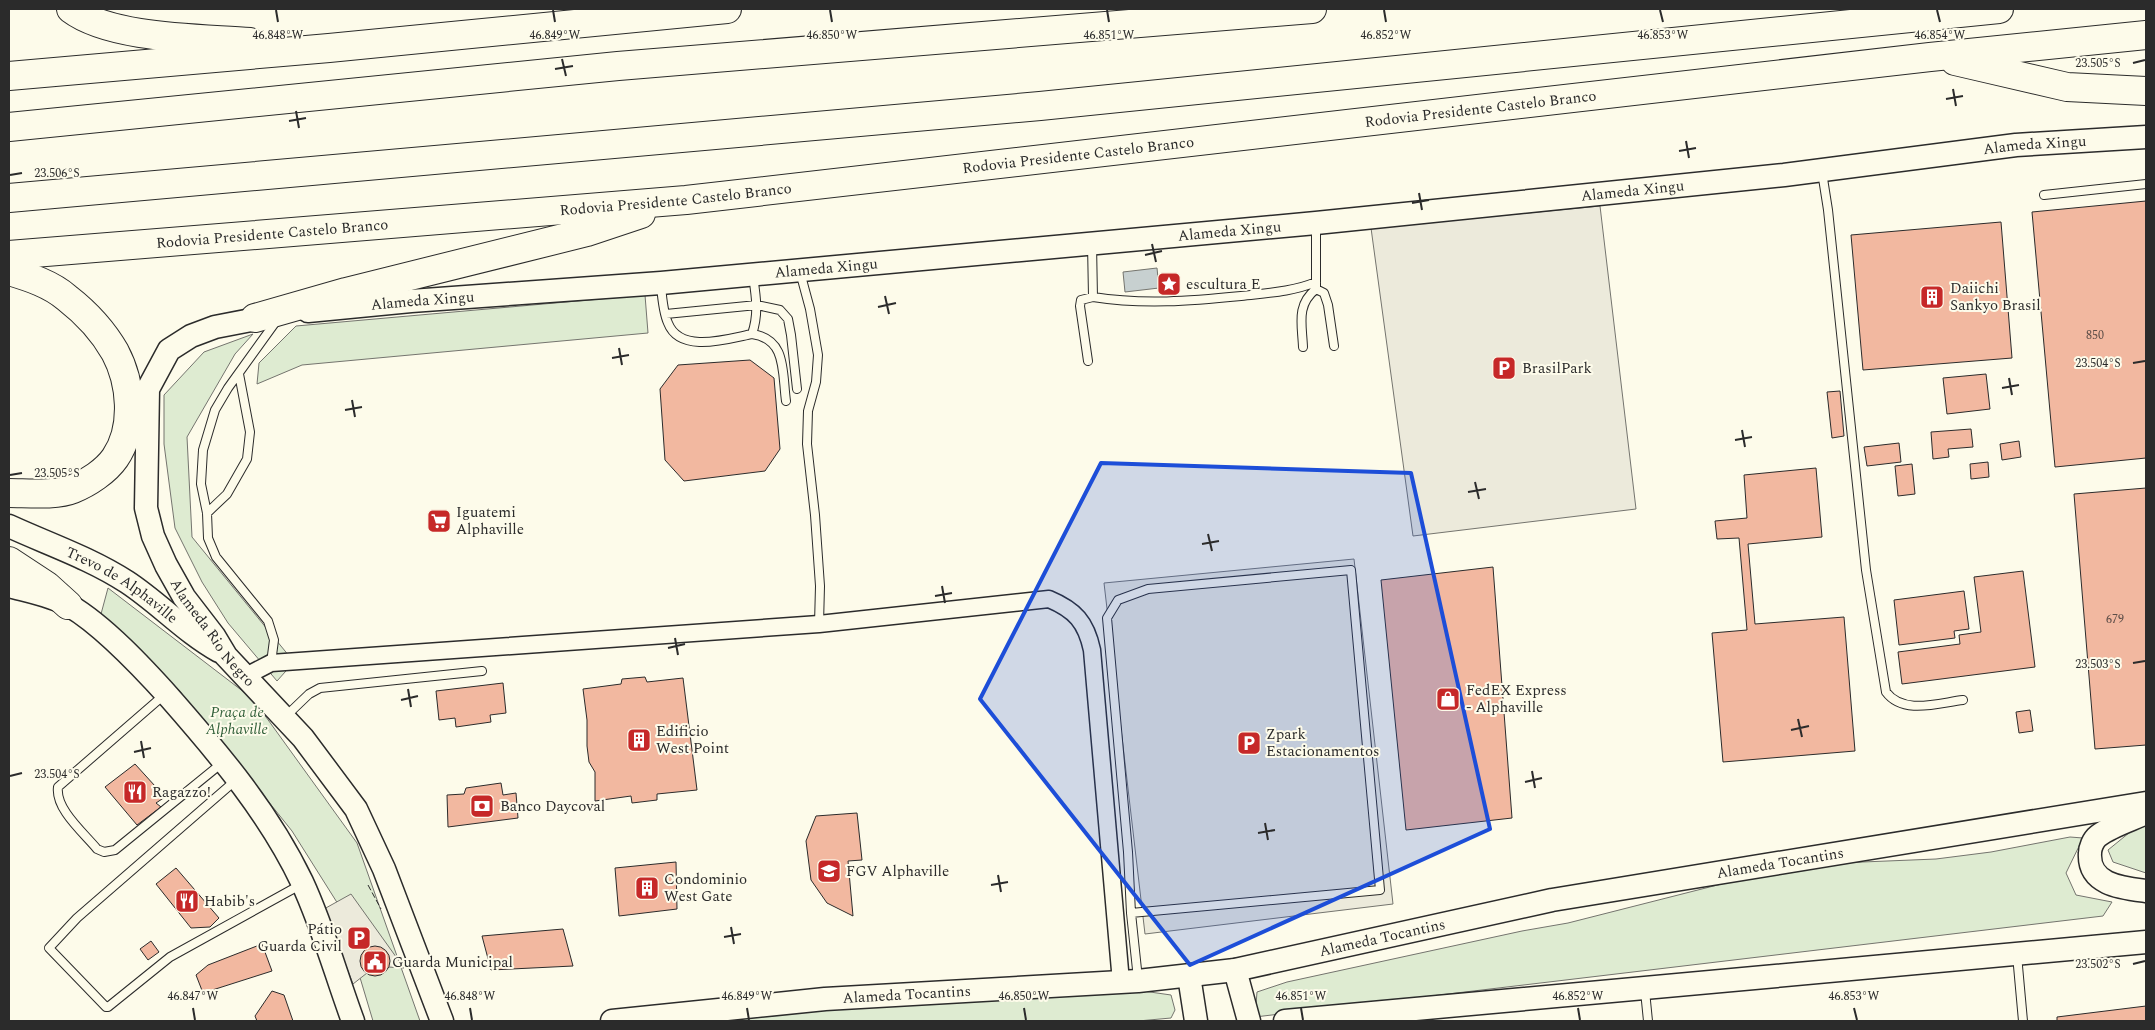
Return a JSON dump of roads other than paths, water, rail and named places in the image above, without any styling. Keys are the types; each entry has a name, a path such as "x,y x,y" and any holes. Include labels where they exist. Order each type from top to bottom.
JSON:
{"highway":[{"path":"71,9 104,24 137,32 328,48"},
{"path":"9,76 328,48 727,9"},
{"path":"9,127 618,66 1312,9"},
{"path":"9,198 1040,106 1999,9"},
{"name":"Rodovia Presidente Castelo Branco","path":"9,255 686,200 1934,56 2146,35"},
{"path":"1934,56 2067,87 2146,91"},
{"path":"268,316 346,292 586,232 686,200"},
{"path":"9,271 47,285 66,297 100,330 115,352 125,378 130,405 126,432 115,458 96,476 72,490 36,494 9,493"},
{"path":"9,561 62,599"}],"main road":[{"name":"Alameda Xingu","path":"169,350 190,336 215,327 268,316 411,301 661,283 1316,222 1822,170 2016,146 2146,137"},
{"name":"Alameda Rio Negro","path":"169,350 148,389 146,508 153,536 166,565 184,597 214,636 226,656 285,717 336,781 364,823 384,869 442,1021"},
{"name":"Trevo de Alphaville","path":"9,526 102,568 127,582 162,608 200,641 226,656"},
{"path":"12,588 62,599 117,644 165,693 224,761 280,841 302,883 321,929 353,1021"},
{"name":"Alameda Tocantins","path":"612,1021 825,999 1129,981 1235,970 1552,900 2146,803"},
{"path":"2146,813 2096,837 2090,848 2089,864 2105,882 2146,891"},
{"path":"1285,1021 2146,942"},
{"path":"1235,970 1249,1021"},
{"path":"1189,976 1196,1021"}],"street":[{"path":"246,676 271,663 819,624 1049,599 1067,606 1081,620 1088,633 1092,650 1129,981"}],"lane":[{"path":"1822,170 1828,210 1866,570 1886,692 1892,700 1911,706 1963,700"},
{"path":"2044,195 2146,184"},
{"path":"1303,347 1302,310 1306,296 1316,285 1316,222"},
{"path":"1092,243 1093,297"},
{"path":"799,270 810,309 818,355 816,382 808,411 807,444 820,586 819,624"},
{"path":"752,334 757,305 753,274"},
{"path":"661,283 668,323 676,336 691,342 726,339 752,334 764,336 775,345 780,354 786,401"},
{"path":"1088,361 1080,306 1081,300 1093,297 1121,302 1185,302 1271,293 1316,285"},
{"path":"1316,285 1324,293 1328,305 1334,346"},
{"path":"666,314 757,305 780,310 788,320 797,388"},
{"path":"268,316 239,374 215,410 203,450 201,484 207,513 208,538 216,557 268,621 274,640 271,663"},
{"path":"207,513 227,494 248,459 250,432 239,374"},
{"path":"1129,981 1130,913 1128,852 1107,618 1118,600 1148,589 1351,570 1380,890 1130,913"},
{"path":"285,717 309,694 320,688 482,671"},
{"path":"165,693 58,788 56,796 61,806 97,849 104,852 115,850 224,761"},
{"path":"238,779 77,918 49,948 108,1007 170,957 302,883"},
{"path":"2017,954 2023,1021"},
{"path":"1645,989 1648,1021"}],"place":[{"name":"escultura E","path":"1169,284"},
{"name":"Daiichi Sankyo Brasil","path":"1932,297"},
{"name":"BrasilPark","path":"1504,368"},
{"name":"Iguatemi Alphaville","path":"439,521"},
{"name":"FedEX Express - Alphaville","path":"1448,699"},
{"name":"Edificio West Point","path":"639,740"},
{"name":"Zpark Estacionamentos","path":"1249,743"},
{"name":"Ragazzo!","path":"135,792"},
{"name":"Banco Daycoval","path":"482,806"},
{"name":"FGV Alphaville","path":"829,871"},
{"name":"Condominio West Gate","path":"647,888"},
{"name":"Habib's","path":"187,901"},
{"name":"Pátio Guarda Civil","path":"359,938"},
{"name":"Guarda Municipal","path":"375,962"}],"park label":[{"name":"Praça de Alphaville","path":"237,720"}]}
